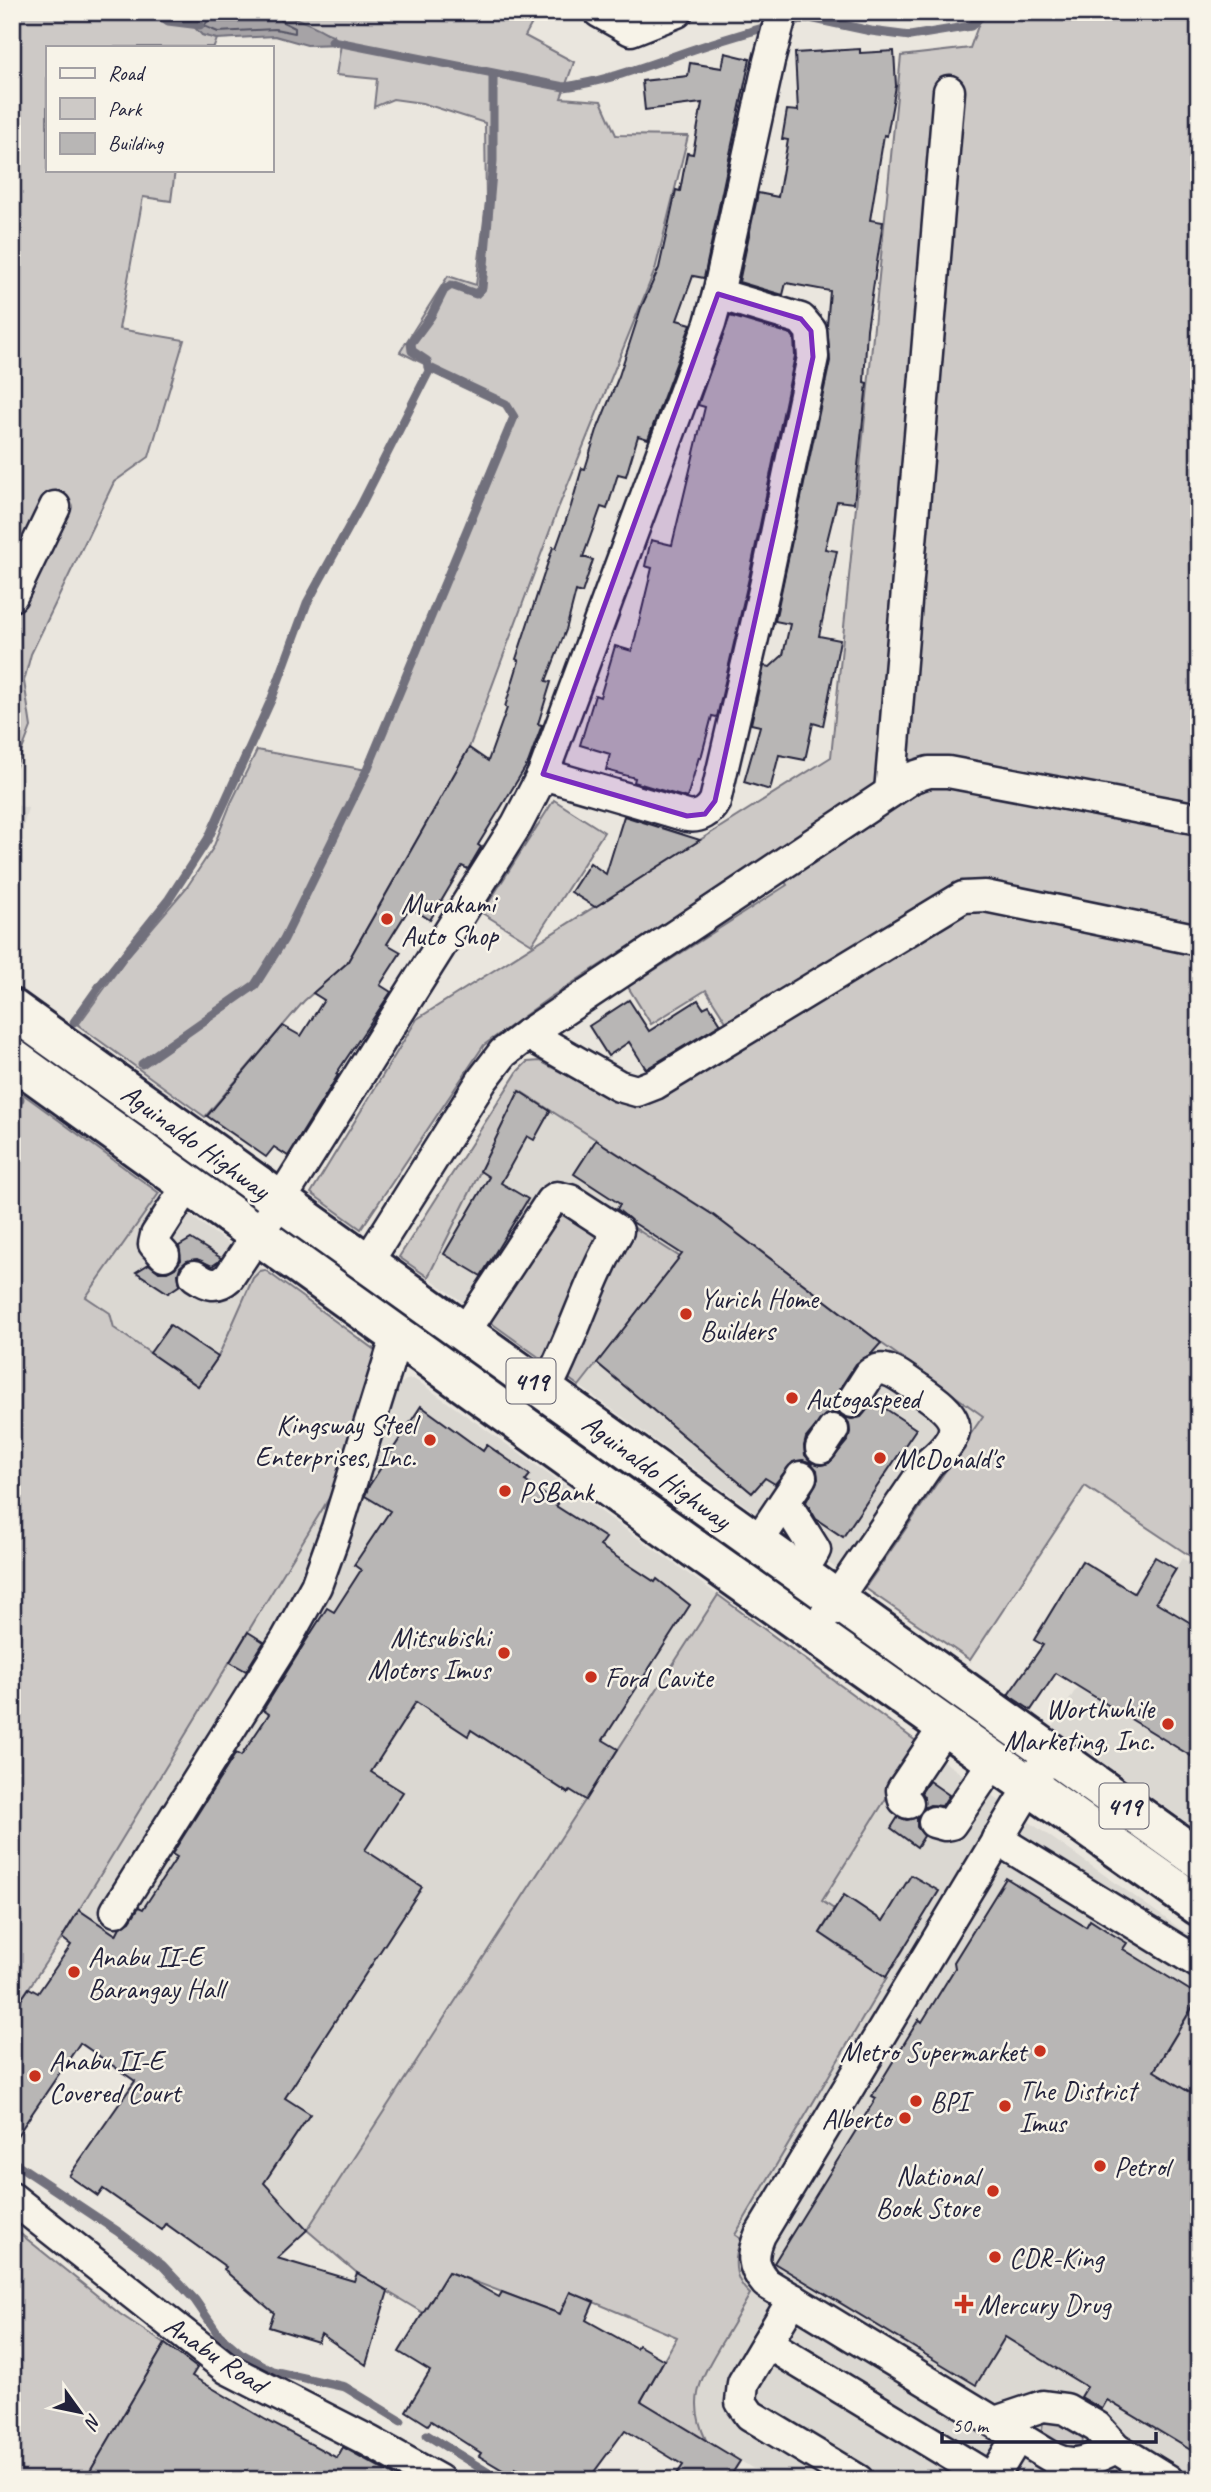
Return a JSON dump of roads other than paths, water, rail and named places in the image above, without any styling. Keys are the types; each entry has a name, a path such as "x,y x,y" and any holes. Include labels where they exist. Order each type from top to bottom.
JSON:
{"highway":[{"name":"Aguinaldo Highway","path":"12,1009 1199,1859"},
{"name":"Aguinaldo Highway","path":"16,1068 188,1185 1199,1906"}],"street":[{"path":"599,12 631,30 677,12"},
{"path":"195,1276 211,1284 224,1282 257,1235 517,824 543,774 705,336 718,294 781,14"},
{"path":"890,792 949,90"},
{"path":"543,774 687,816 705,814 715,801 766,582 813,356 811,331 801,319 718,294"},
{"path":"12,596 55,507"},
{"path":"367,1263 492,1065 503,1053 913,777 929,772 948,772 1199,819"},
{"path":"528,1034 619,1086 637,1091 655,1084 964,897 985,896 1199,940"},
{"path":"164,1255 154,1244 156,1235 188,1185"},
{"path":"464,1333 551,1201 557,1197 570,1200 618,1231 591,1283 545,1391"},
{"path":"116,1911 286,1640 316,1586 337,1528 397,1335"},
{"path":"813,1633 929,1463 947,1448 954,1435 954,1423 950,1413 942,1405 887,1370 874,1371 859,1391"},
{"path":"757,1543 802,1477"},
{"path":"785,1502 815,1550 811,1557"},
{"path":"908,1803 904,1800 902,1790 945,1726"},
{"path":"1050,1753 760,2235 752,2254 755,2267 766,2283 1053,2458 1071,2464 1089,2460 1116,2448"},
{"path":"934,1822 951,1824 994,1761"},
{"path":"998,1839 1199,1963"},
{"name":"Anabu Road","path":"12,2198 228,2369 439,2480"},
{"path":"793,2299 741,2389 741,2402 744,2409 858,2480"},
{"path":"767,2343 993,2479 1006,2429 1044,2406 1072,2412 1097,2427 1116,2448 1168,2480"}],"water":[{"path":"270,12 291,17 320,29 341,44 307,45 275,36 217,39 202,35 191,24 204,15"}],"waterway":[{"path":"156,12 168,21 200,25"},
{"path":"786,22 810,18 910,36 971,26 985,12"},
{"path":"332,41 564,87 618,75 773,25"},
{"path":"74,1022 169,899 208,839 272,698 307,603 361,505 429,371 427,361 412,351 411,343 431,316 444,290 451,285 476,294 482,288 493,161 493,74"},
{"path":"142,1064 255,985 284,939 367,770 514,417 506,404 428,367"},
{"path":"12,1110 20,1099"},
{"path":"12,2161 117,2231 162,2265 195,2300 219,2335 240,2353 272,2371 345,2387 401,2421"},
{"path":"427,2435 500,2480"}],"place":[{"name":"Murakami Auto Shop","path":"387,919"},
{"name":"Yurich Home Builders","path":"686,1314"},
{"name":"Autogaspeed","path":"792,1398"},
{"name":"Kingsway Steel Enterprises, Inc.","path":"430,1440"},
{"name":"McDonald's","path":"880,1458"},
{"name":"PSBank","path":"505,1491"},
{"name":"Mitsubishi Motors Imus","path":"504,1653"},
{"name":"Ford Cavite","path":"591,1677"},
{"name":"Worthwhile Marketing, Inc.","path":"1168,1724"},
{"name":"Anabu II-E Barangay Hall","path":"74,1972"},
{"name":"Metro Supermarket","path":"1040,2051"},
{"name":"Anabu II-E Covered Court","path":"35,2076"},
{"name":"BPI","path":"916,2101"},
{"name":"The District Imus","path":"1005,2106"},
{"name":"Alberto","path":"905,2118"},
{"name":"Petrol","path":"1100,2166"},
{"name":"National Book Store","path":"993,2191"},
{"name":"CDR-King","path":"995,2257"},
{"name":"Mercury Drug","path":"964,2304"}]}
